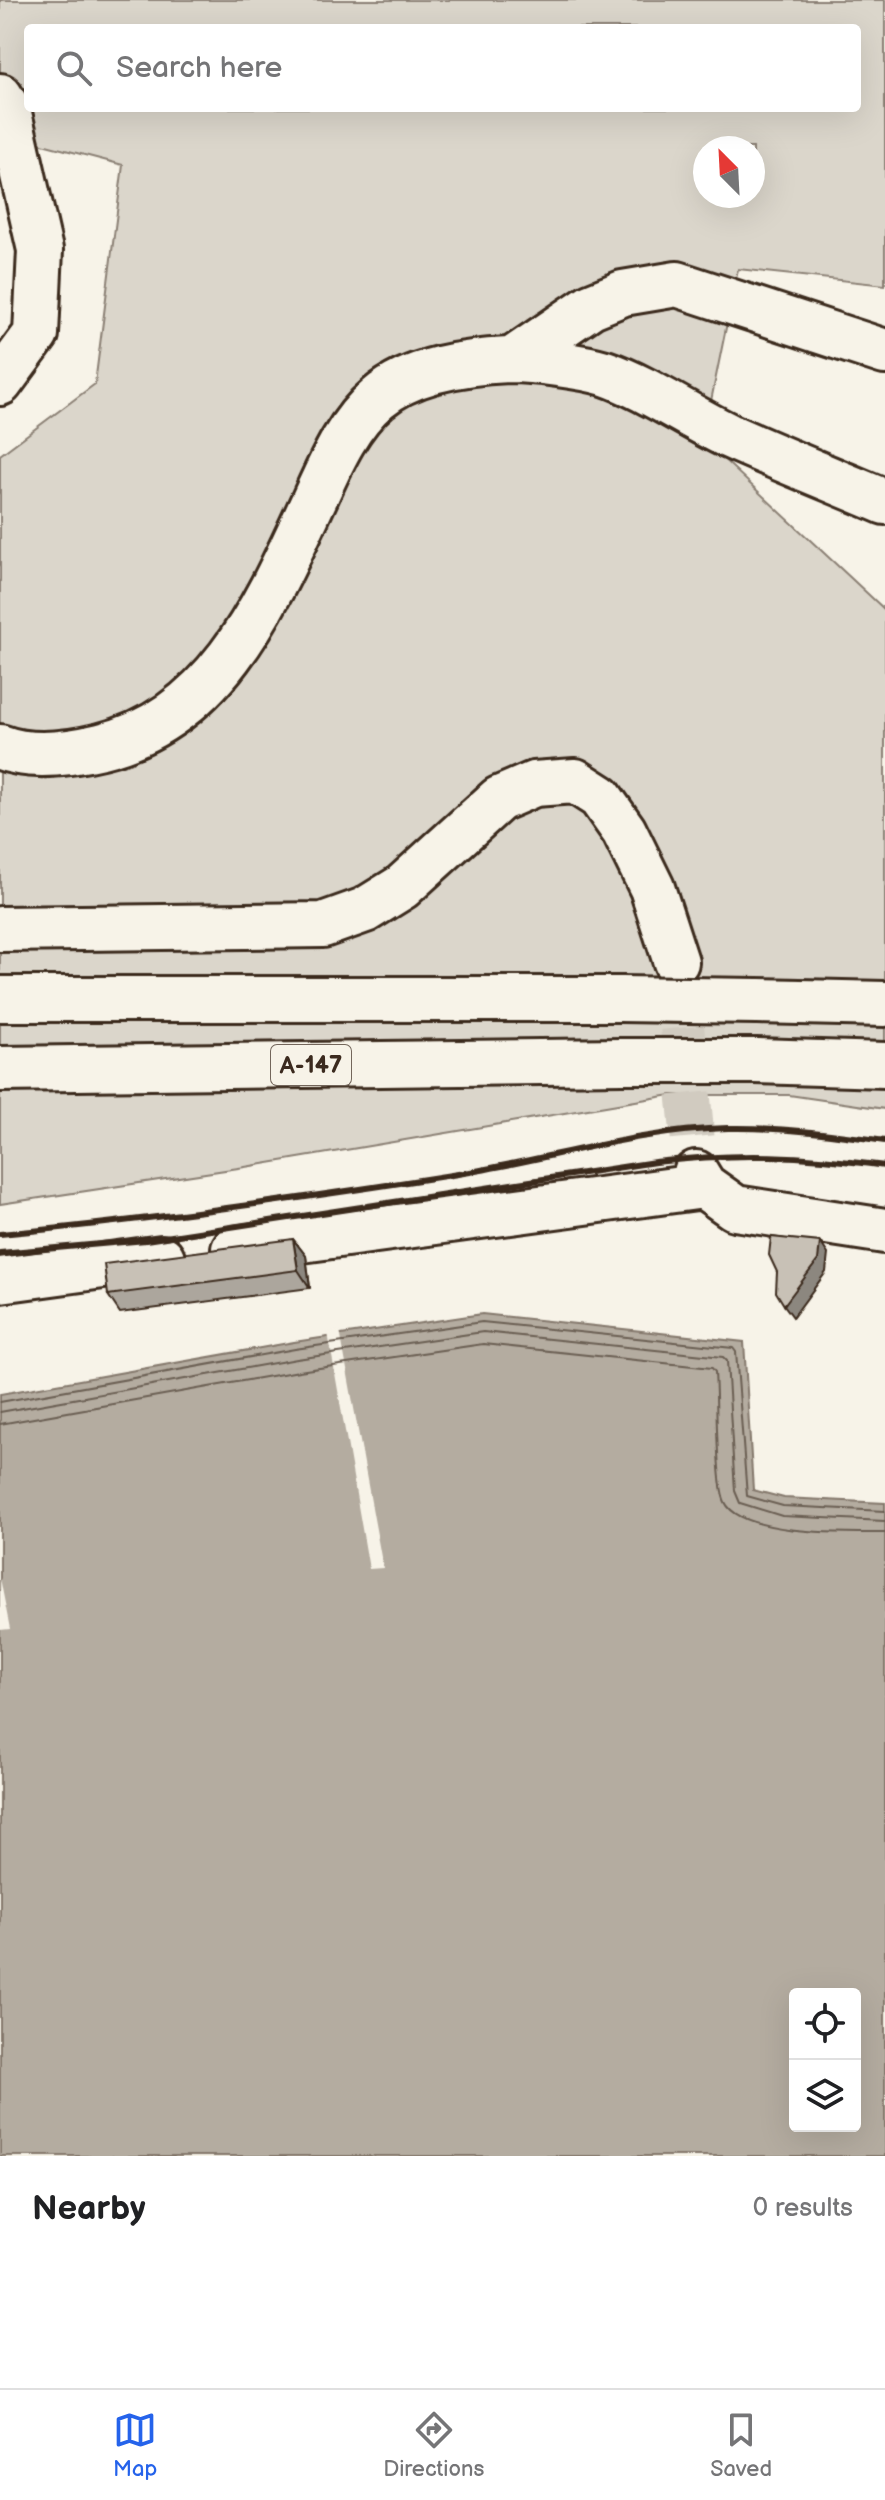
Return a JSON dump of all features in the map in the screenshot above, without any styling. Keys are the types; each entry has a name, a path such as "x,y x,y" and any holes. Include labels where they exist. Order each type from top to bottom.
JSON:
{"main road":[{"path":"0,96 8,109 40,250 36,334 0,383"},
{"path":"512,360 591,306 623,293 677,284 885,352"},
{"path":"0,747 18,754 75,752 116,742 164,720 201,692 232,655 275,585 338,449 376,399 406,379 456,365 512,360 604,373 729,436 885,502"},
{"path":"0,929 323,925 365,910 402,887 499,799 534,784 575,781 600,797 624,831 652,888 676,962"},
{"path":"757,1001 885,984"},
{"path":"0,999 620,999 885,1004"},
{"name":"А-147","path":"0,1069 622,1061 885,1065"},
{"path":"0,1280 700,1179 735,1208 885,1231"}],"shaded area":[{"path":"0,0 885,0 885,285 738,269 703,440 885,610 885,1109 789,1095 671,1095 245,1167 0,1204 0,455 95,384 123,165 0,133"}],"water":[{"path":"482,1314 744,1342 753,1490 784,1498 885,1503 885,2156 0,2156 0,1394 294,1342"}],"pier":[{"path":"340,1331 383,1568 369,1569 328,1333"},
{"path":"0,1578 10,1629 0,1630"}],"building":[{"path":"771,1237 820,1242 818,1260 784,1305 776,1292 777,1272 769,1255"},
{"path":"293,1239 298,1270 108,1295 104,1264"}],"tunnel":[{"path":"676,962 696,1173"}],"railway":[{"path":"0,1234 344,1192 694,1130 767,1129 885,1141"},
{"path":"0,1253 146,1240 655,1162 770,1156 885,1166"}]}
